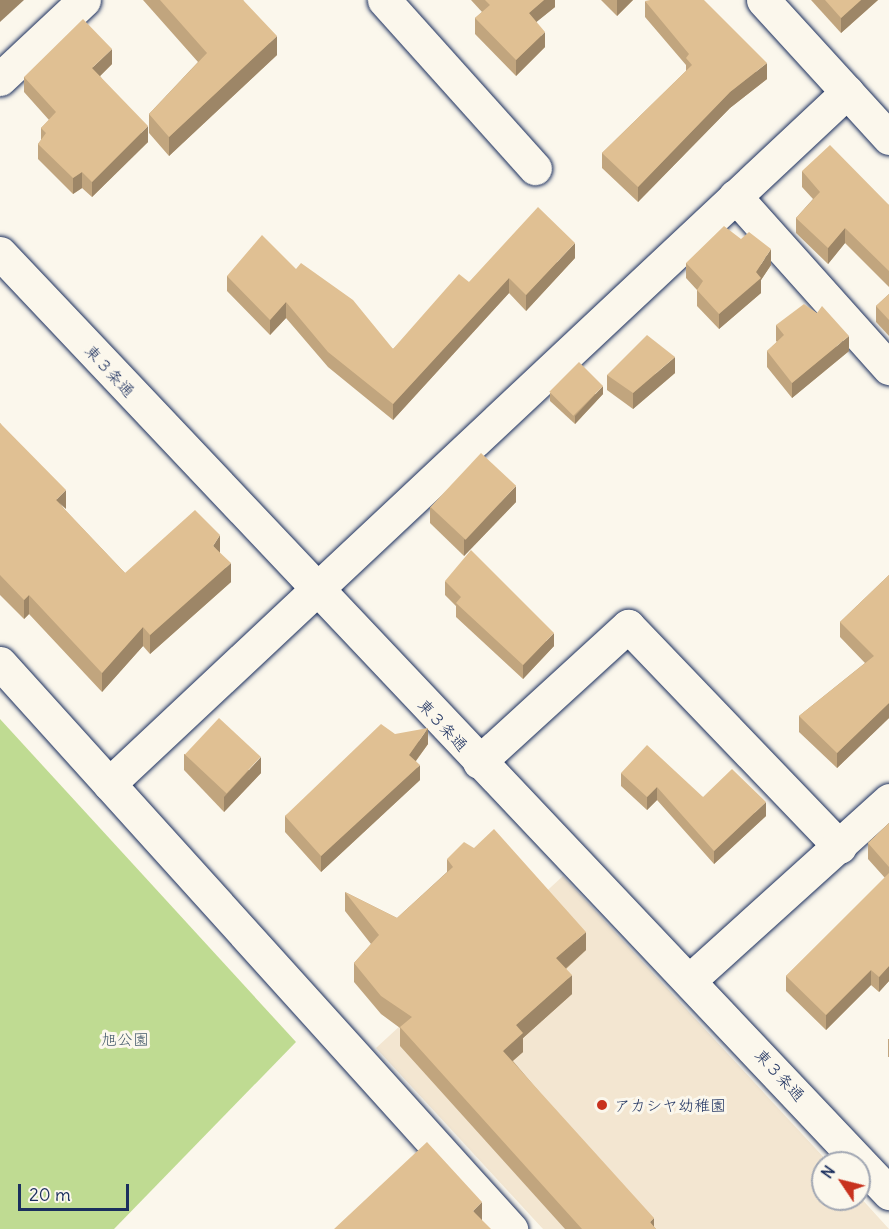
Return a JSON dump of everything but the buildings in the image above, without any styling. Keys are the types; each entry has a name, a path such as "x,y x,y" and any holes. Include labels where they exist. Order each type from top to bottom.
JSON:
{"street":[{"path":"0,79 84,0"},
{"path":"384,0 535,168"},
{"path":"763,0 889,138"},
{"path":"109,784 848,92"},
{"path":"735,196 889,368"},
{"name":"東３条通","path":"0,253 478,762 691,979 889,1193"},
{"path":"478,762 628,626 840,847"},
{"path":"0,663 511,1229"},
{"path":"691,979 840,847 889,800"}],"shaded area":[{"name":"アカシヤ幼稚園","path":"563,876 818,1151 811,1151 811,1211 871,1209 889,1229 543,1229 376,1048"}],"green space":[{"name":"旭公園","path":"0,719 296,1042 114,1229 0,1229"}],"place":[{"name":"アカシヤ幼稚園","path":"602,1105"}]}
